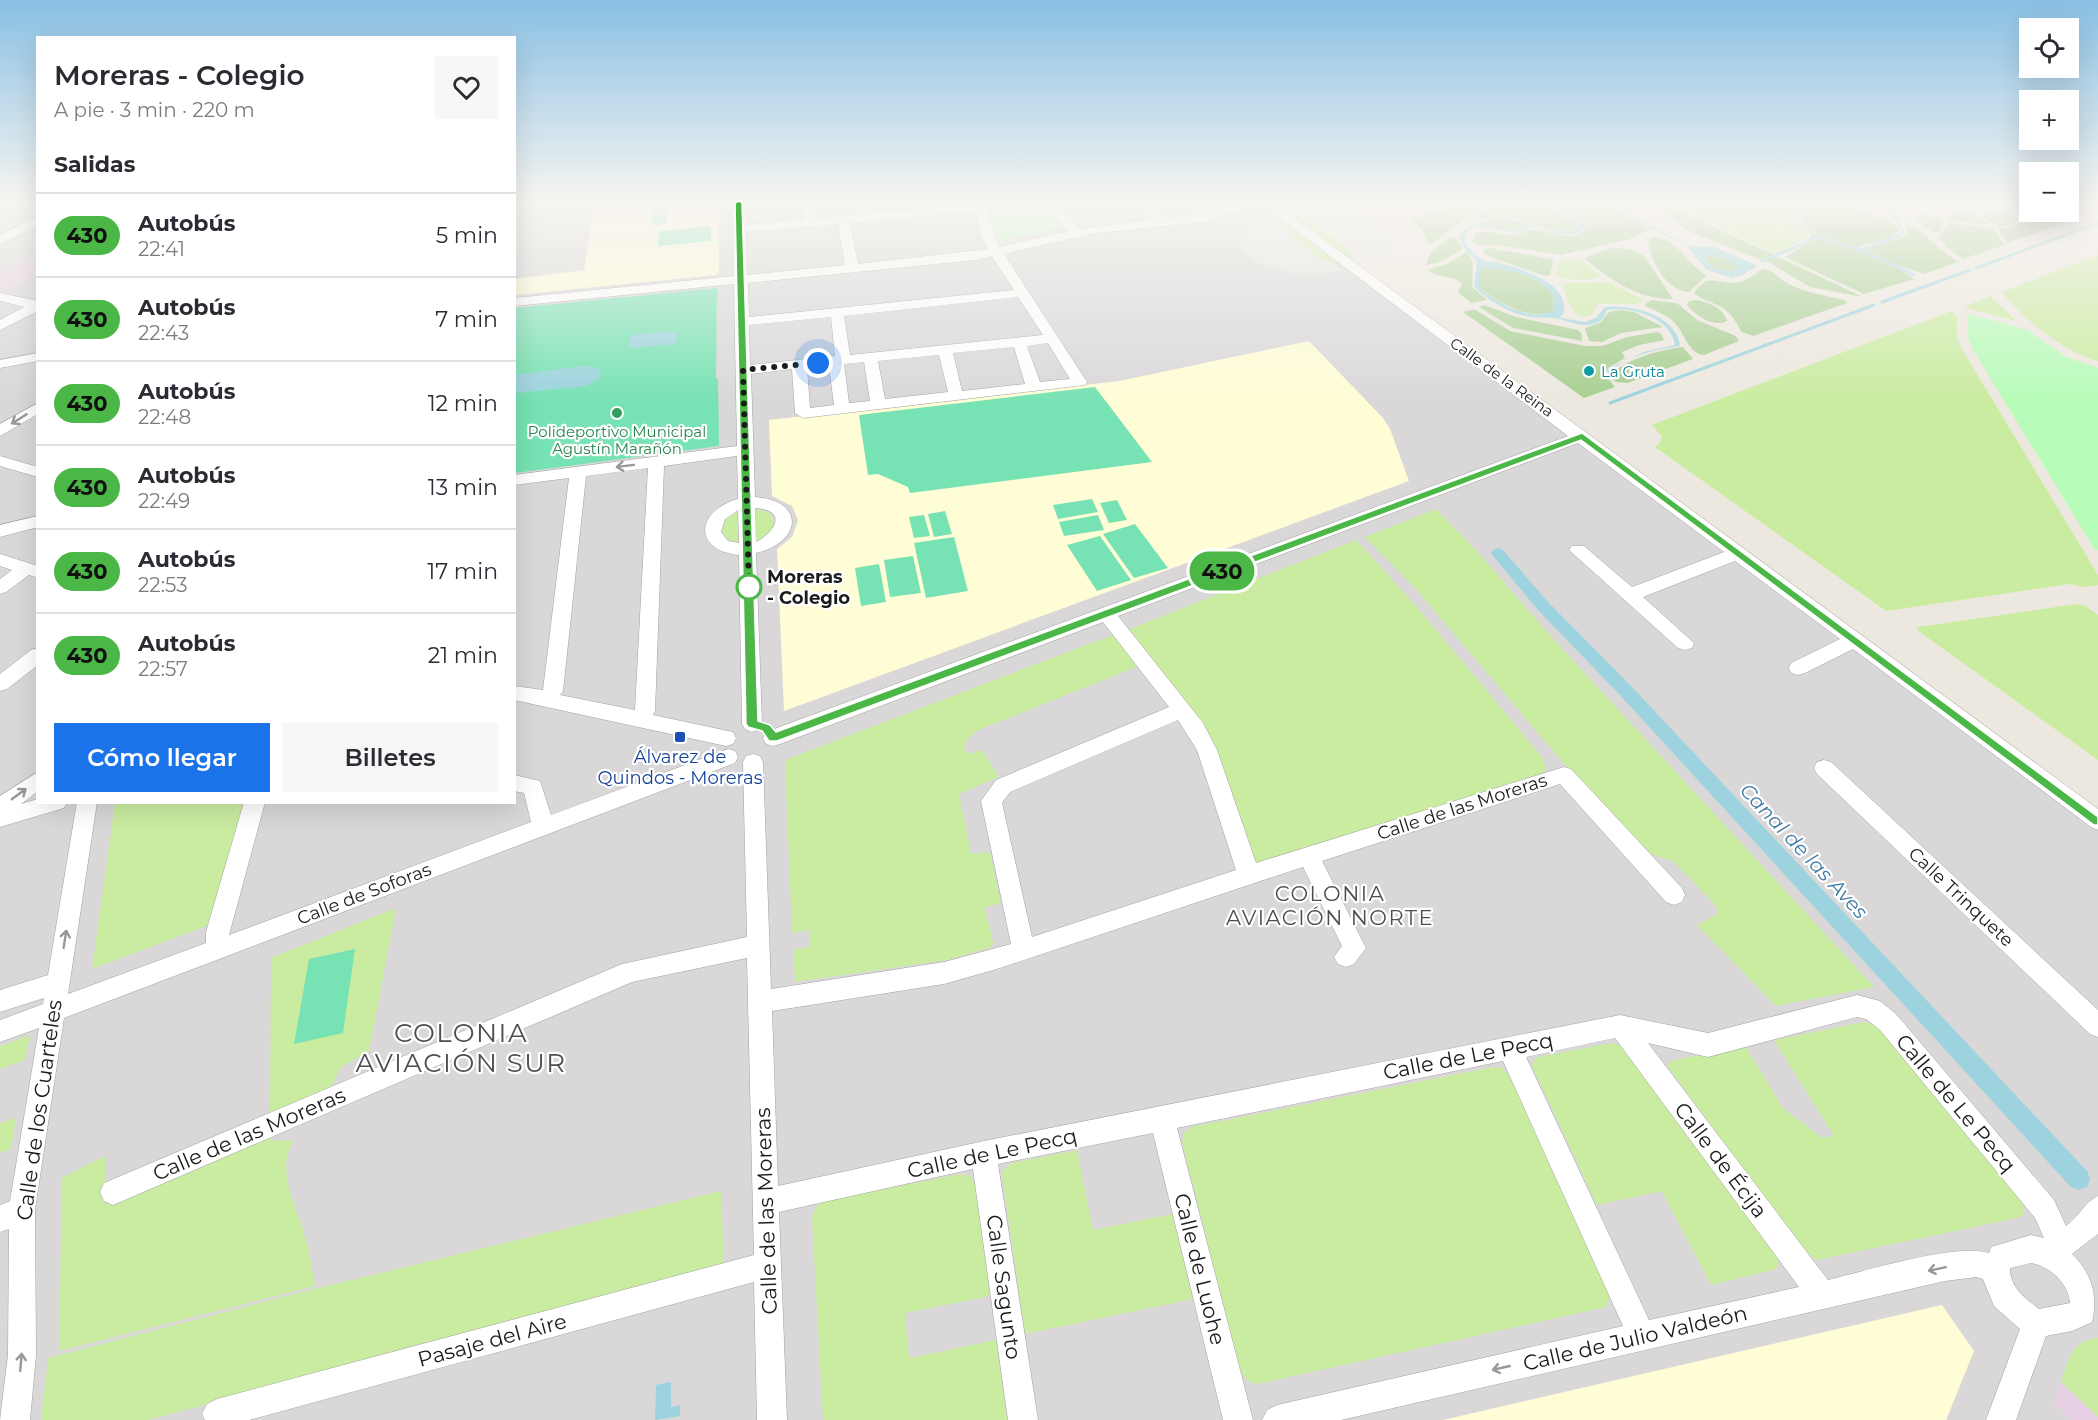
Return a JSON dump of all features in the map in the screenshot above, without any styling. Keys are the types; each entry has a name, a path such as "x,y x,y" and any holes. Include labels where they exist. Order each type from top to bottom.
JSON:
{"street":[{"path":"741,269 752,724"},
{"path":"516,302 839,269"},
{"path":"799,364 803,413 1080,382 1007,269"},
{"name":"Calle de la Reina","path":"1356,269 2098,821"},
{"path":"742,322 1021,293"},
{"path":"0,297 36,305"},
{"path":"0,326 36,306"},
{"path":"837,313 842,409"},
{"path":"743,370 1050,339"},
{"path":"1019,342 1034,387"},
{"path":"945,349 956,396"},
{"path":"0,364 36,357"},
{"path":"870,357 878,405"},
{"path":"0,431 36,408"},
{"path":"773,738 1582,436"},
{"path":"516,480 745,450"},
{"path":"0,461 36,471"},
{"path":"639,720 645,711 656,462"},
{"path":"547,701 553,691 578,472"},
{"path":"746,502 769,504 784,514 786,521 780,536 771,543 748,550 725,547 717,542 712,534 712,526 716,518 724,511 746,502"},
{"path":"0,531 36,522"},
{"path":"1578,550 1685,643"},
{"path":"1630,595 1738,552"},
{"path":"0,560 32,570"},
{"path":"0,588 32,570"},
{"path":"1106,613 1196,728 1207,750 1249,875"},
{"path":"1798,668 1854,640"},
{"path":"0,684 36,657"},
{"path":"516,693 639,720 727,748 739,762 753,762 766,755 771,750 773,738 766,728 752,724 737,728 727,748"},
{"path":"1024,950 991,801 1003,786 1182,710"},
{"name":"Calle de Soforas","path":"0,1030 543,826 727,748"},
{"name":"Calle de las Moreras","path":"753,762 772,1420"},
{"name":"Calle Trinquete","path":"1824,768 2098,1026"},
{"name":"Calle de las Moreras","path":"760,1002 944,973 1024,950 1249,875 1564,775 1674,895"},
{"path":"0,807 36,781"},
{"path":"516,784 533,788 543,826"},
{"path":"0,818 50,804"},
{"name":"Calle de los Cuarteles","path":"15,1420 22,1354 11,1214 53,1010 87,804"},
{"path":"218,949 217,932 254,804"},
{"path":"1308,856 1355,948 1346,957"},
{"name":"Calle de las Moreras","path":"113,1192 630,972 758,945"},
{"path":"0,1001 57,983"},
{"name":"Calle de Le Pecq","path":"766,1202 984,1154 1620,1026 1708,1045 1857,1006 1872,1009 1887,1022 2045,1209 2055,1249"},
{"name":"Calle de Écija","path":"1620,1026 1822,1295"},
{"path":"1509,1048 1642,1336"},
{"name":"Calle de Luohe","path":"1161,1118 1238,1420"},
{"name":"Calle Sagunto","path":"984,1154 1023,1420"},
{"path":"2055,1249 2091,1304 2072,1317 2036,1323 2016,1310 2003,1295 1995,1279 1994,1268 2001,1257 2031,1250 2055,1249 2086,1228 2098,1209"},
{"name":"Calle de Julio Valdeón","path":"1277,1420 1945,1267 1976,1263 1994,1268"},
{"name":"Pasaje del Aire","path":"217,1414 768,1265"},
{"path":"2001,1420 2036,1323"}],"shaded area":[{"path":"0,269 36,269 36,804 516,804 516,269 1355,269 2098,821 2098,1420 0,1420"},
{"path":"6,269 36,269 36,274 5,291 0,289 0,286 11,280 0,277 0,273"},
{"path":"719,269 719,272 715,275 516,295 516,279 584,270"},
{"path":"1279,269 1343,271 1298,275"},
{"path":"1309,341 1383,418 1390,429 1409,481 784,711 777,549 792,537 798,520 792,506 772,496 769,420 1119,381"},
{"path":"1942,1305 1974,1351 1946,1420 1443,1420"},
{"path":"2061,1382 2098,1417 2098,1420 2071,1420 2053,1403"}],"green space":[{"path":"1473,269 1472,287 1487,300 1471,303 1458,292 1462,284 1428,270"},
{"path":"1503,269 1531,277 1540,282 1554,296 1553,311 1543,314 1523,312 1495,299 1479,288 1479,270"},
{"path":"1526,269 1551,269 1550,275 1545,276"},
{"path":"1557,269 1592,269 1602,277 1583,280 1559,278 1556,275"},
{"path":"1599,269 1653,269 1673,299 1636,292"},
{"path":"1658,269 1698,269 1706,276 1689,292 1674,286"},
{"path":"1767,269 1794,286 1844,300 1847,303 1753,336 1742,332 1731,315 1722,307 1694,294 1702,283 1707,281 1736,283"},
{"path":"1780,269 1804,269 1863,297 1810,287"},
{"path":"1811,269 1899,269 1914,279 1864,294"},
{"path":"1910,269 1938,269 1925,274"},
{"path":"2061,269 2098,269 2098,361 2072,351 2046,334 2021,313 2002,292"},
{"path":"1608,282 1644,300 1638,304 1598,304 1591,315 1579,315 1569,303 1562,286 1565,283"},
{"name":"Polideportivo Municipal Agustín Marañón","path":"717,288 716,378 718,379 719,446 516,473 516,308"},
{"path":"1991,296 2016,321 1963,307"},
{"path":"1651,300 1677,303 1697,320 1736,336 1739,341 1704,355 1699,354 1694,351 1672,320 1644,305"},
{"path":"1695,300 1714,306 1722,312 1727,321 1717,323 1700,317 1687,305 1688,302"},
{"path":"1484,305 1516,317 1578,330 1582,341 1513,328 1479,307"},
{"path":"1474,309 1510,331 1585,346 1602,346 1627,337 1657,332 1664,340 1639,345 1622,352 1625,358 1608,368 1605,375 1615,387 1584,398 1463,312"},
{"path":"1621,310 1634,312 1663,327 1621,333 1602,342 1589,341 1585,328 1600,323 1609,312"},
{"path":"1952,311 1957,317 1957,338 1963,351 2098,575 2098,585 2083,587 2070,584 1886,611 1655,447 1660,443 1662,437 1652,425"},
{"path":"1970,314 2028,330 2066,357 2098,368 2098,550 2095,550 1972,348 1968,338 1967,316"},
{"path":"1683,347 1693,359 1627,383 1616,382 1611,378 1622,366 1631,361"},
{"path":"1095,387 1152,462 910,493 908,487 878,474 868,475 859,415"},
{"path":"1092,499 1098,512 1058,519 1053,505"},
{"path":"1117,500 1127,520 1109,523 1100,503"},
{"path":"755,509 770,513 774,521 772,531 756,541"},
{"path":"1436,509 1874,987 1776,1006 1697,925 1718,914 1717,907 1674,862 1647,852 1571,772 1416,589 1365,537"},
{"path":"945,511 952,534 934,537 928,514"},
{"path":"737,512 737,543 726,538 721,529 724,520"},
{"path":"924,515 930,536 914,538 909,517"},
{"path":"1098,515 1104,530 1064,536 1059,522"},
{"path":"1135,524 1168,568 1134,578 1103,534"},
{"path":"1100,536 1131,580 1097,591 1067,545"},
{"path":"954,537 968,591 926,598 914,543"},
{"path":"1356,540 1428,621 1544,760 1546,772 1262,865 1254,863 1211,745 1130,629"},
{"path":"913,556 921,593 890,597 884,560"},
{"path":"879,564 886,602 861,606 855,568"},
{"path":"2077,604 2085,606 2098,615 2098,760 1917,630 1918,627"},
{"path":"1115,634 1141,665 976,731 967,740 964,750 969,754 982,750 999,777 959,794 971,854 990,852 1001,903 985,907 993,942 992,947 947,960 795,982 793,949 810,947 809,930 792,933 785,760"},
{"path":"115,804 244,804 209,925 92,969"},
{"path":"396,908 369,1051 341,1067 332,1086 270,1113 271,958"},
{"path":"355,949 343,1033 294,1044 309,959"},
{"path":"1863,1022 1880,1029 2025,1203 2023,1215 1817,1260 1805,1251 1667,1066 1670,1061 1745,1046 1783,1108 1822,1138 1834,1136 1774,1040"},
{"path":"30,1035 25,1060 0,1069 0,1046"},
{"path":"1611,1043 1623,1046 1779,1258 1777,1269 1711,1285 1662,1191 1597,1205 1532,1066 1535,1059 1539,1057"},
{"path":"1493,1067 1502,1068 1510,1076 1610,1297 1606,1307 1258,1384 1247,1381 1240,1370 1182,1142 1184,1133 1191,1127"},
{"path":"16,1118 11,1149 0,1153 0,1123"},
{"path":"271,1136 270,1140 293,1141 288,1153 287,1179 304,1232 315,1286 59,1351 62,1178 105,1156 106,1205 206,1161"},
{"path":"1077,1150 1093,1230 1172,1214 1193,1299 1025,1334 1002,1174 1004,1169 1012,1163"},
{"path":"960,1174 970,1176 975,1184 990,1296 905,1313 909,1358 996,1340 1007,1420 823,1420 812,1217 816,1207 824,1201"},
{"path":"721,1191 724,1269 147,1420 41,1420 48,1358 314,1289"},
{"path":"2098,1338 2098,1417 2061,1382 2076,1347"}],"water":[{"path":"1476,269 1480,269 1479,288 1495,299 1524,313 1543,314 1553,311 1554,296 1540,282 1522,274 1496,269 1520,269 1542,279 1560,294 1564,304 1563,315 1559,317 1561,318 1585,322 1596,318 1605,307 1627,307 1650,313 1661,319 1676,334 1680,345 1632,358 1644,352 1675,345 1672,335 1658,321 1627,310 1607,310 1599,322 1587,325 1557,318 1524,316 1501,306 1474,287"},
{"path":"1752,269 1732,278 1707,270 1728,271"},
{"path":"677,331 675,344 629,348 631,335"},
{"path":"1630,359 1617,366 1609,376 1613,383 1607,376 1608,369"},
{"path":"583,366 592,366 601,371 599,379 586,386 516,393 516,386 521,384 516,383 516,375"},
{"path":"671,1382 671,1407 680,1405 680,1416 655,1420 656,1385"}],"waterway":[{"path":"1902,269 1914,275"},
{"path":"1882,302 1970,270"},
{"path":"1610,403 1874,305"},
{"name":"Canal de las Aves","path":"1498,553 1543,606 1625,690 2079,1179"}],"bus line":[{"name":"430","path":"741,269 752,724 766,728 771,732 773,738 1582,436 2098,821"}],"place":[{"name":"La Gruta","path":"1589,371"},
{"name":"Polideportivo Municipal Agustín Marañón","path":"617,413"},
{"name":"Moreras - Colegio","path":"749,587"},
{"name":"Álvarez de Quindos - Moreras","path":"680,737"}],"district":[{"name":"COLONIA AVIACIÓN NORTE","path":"1330,905"},
{"name":"COLONIA AVIACIÓN SUR","path":"461,1048"}],"route":[{"path":"749,587 743,370 818,363"}]}
